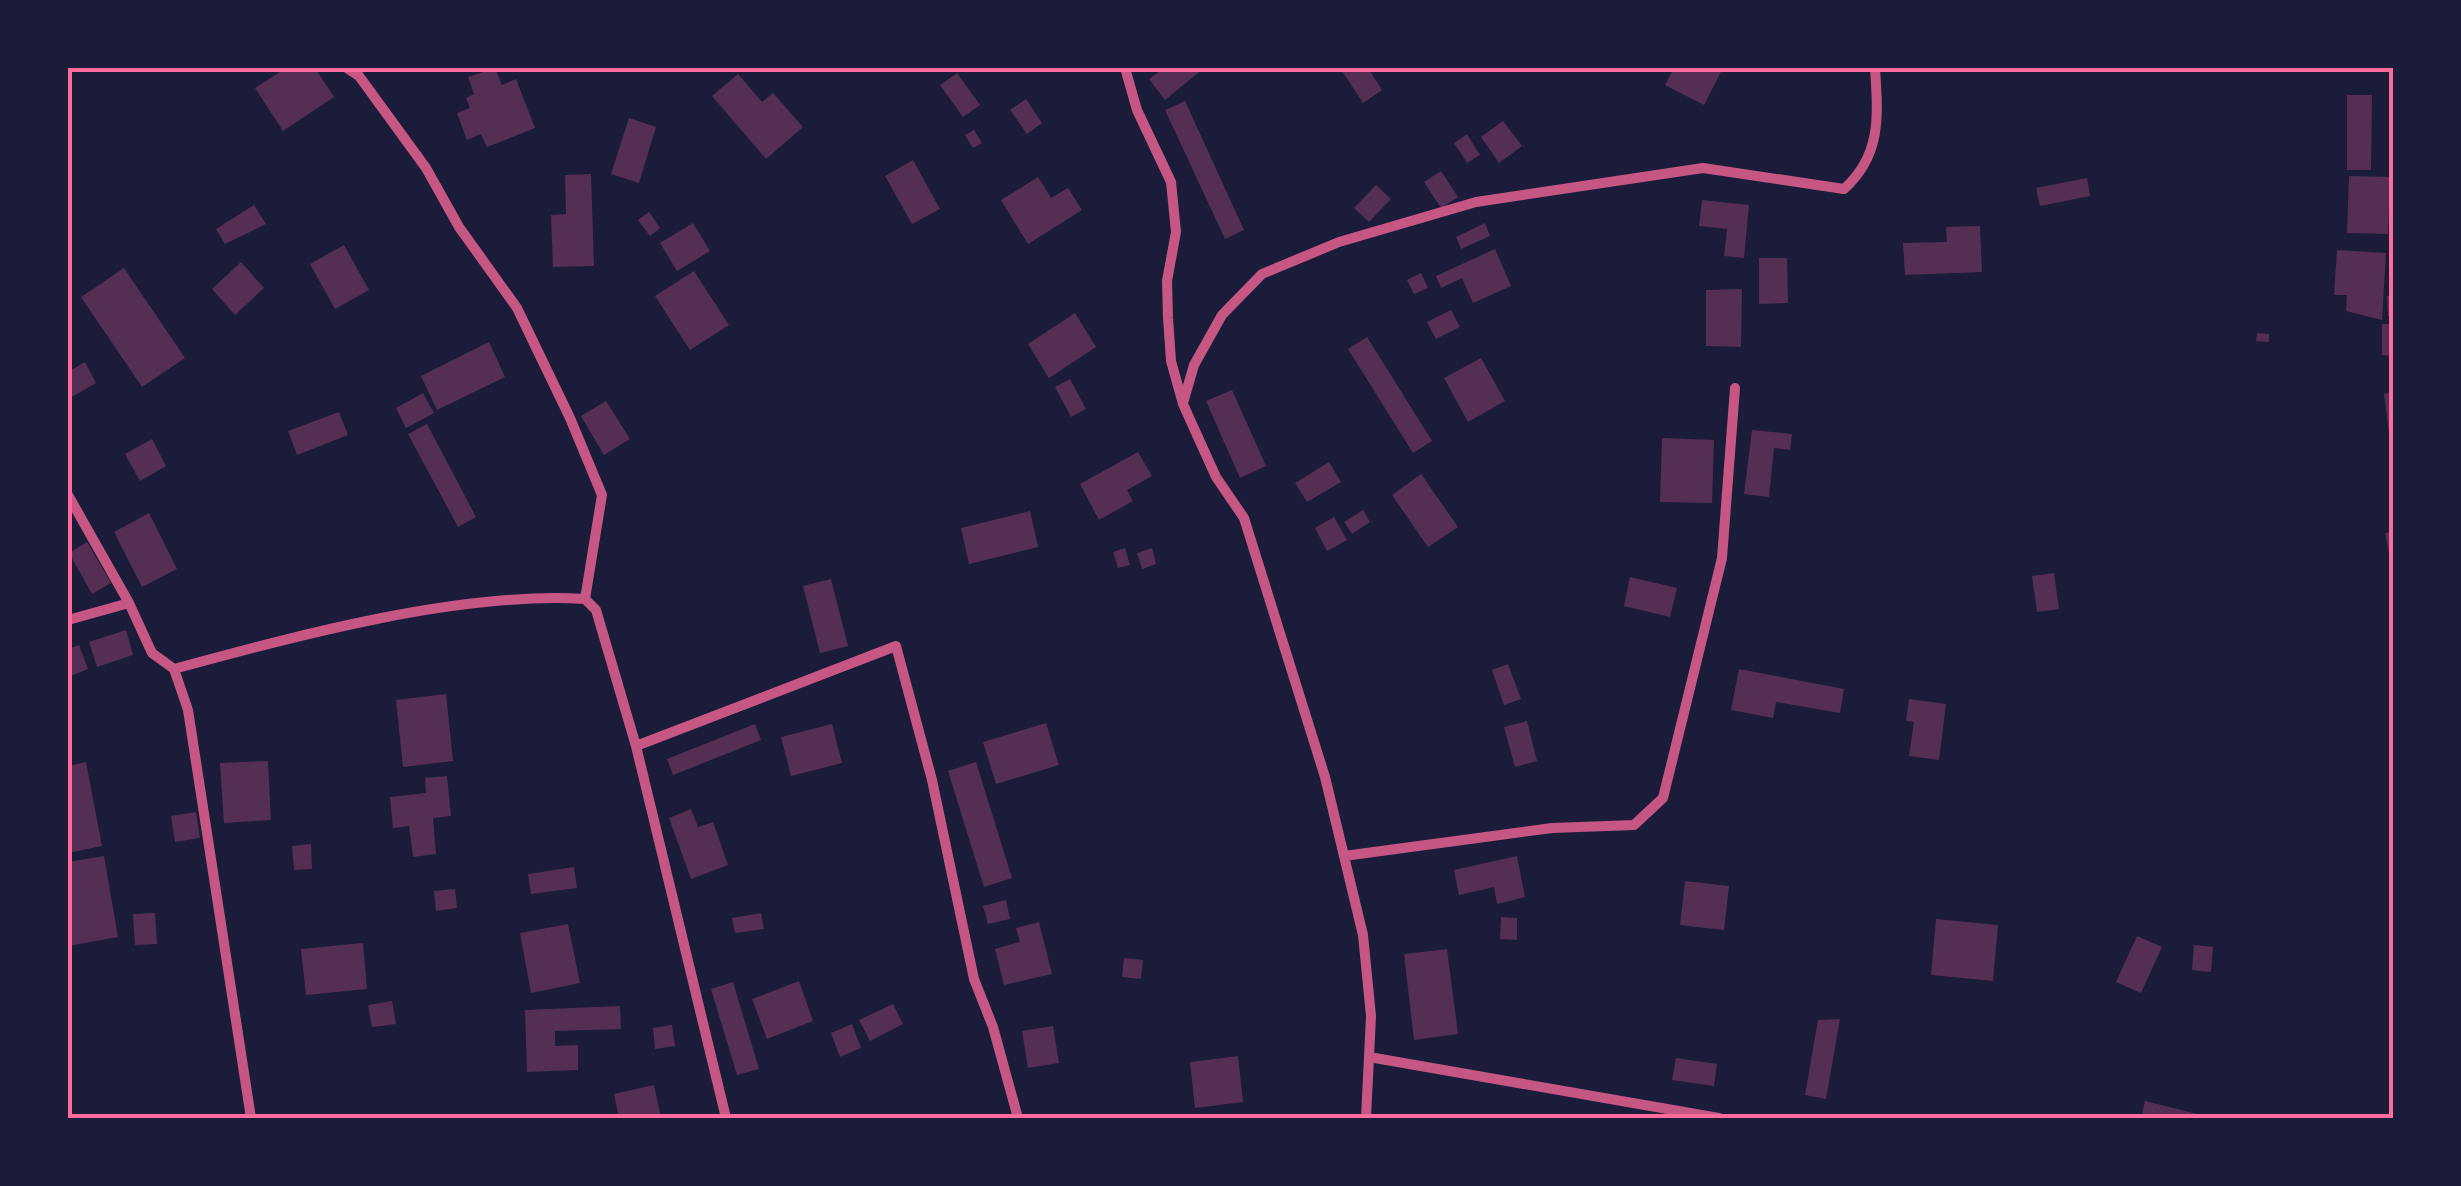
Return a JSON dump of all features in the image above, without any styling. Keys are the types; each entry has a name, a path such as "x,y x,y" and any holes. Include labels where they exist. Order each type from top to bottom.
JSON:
{"street":[{"path":"347,68 359,76 426,168 459,226 517,308 570,418 602,495 585,599"},
{"path":"1125,68 1137,110 1170,182 1176,232 1167,281 1168,318 1171,360 1183,404 1216,476 1244,518 1325,778 1364,935 1369,1056 1366,1118"},
{"path":"1183,404 1194,365 1222,315 1262,274 1339,242 1476,202 1703,168 1844,189 1866,170 1879,125 1875,68"},
{"path":"1344,856 1552,828 1634,825 1662,798 1722,558 1735,388"},
{"path":"68,494 130,603 152,653 174,669 188,710 251,1118"},
{"path":"174,669 412,614 537,596 585,599 596,610 636,746 726,1118"},
{"path":"68,620 130,603"},
{"path":"636,746 896,646 932,780 974,978 1018,1118"},
{"path":"1369,1056 1719,1118"}],"building":[{"path":"286,68 315,68 334,97 283,131 255,88"},
{"path":"495,68 502,85 516,79 535,128 487,147 481,134 467,140 457,113 470,108 466,98 474,94 468,77"},
{"path":"1164,68 1204,68 1165,100 1149,79"},
{"path":"1340,68 1368,68 1382,90 1363,103"},
{"path":"1674,68 1723,68 1704,105 1665,85"},
{"path":"957,73 980,105 963,117 940,85"},
{"path":"738,74 762,102 773,93 803,127 766,159 712,96"},
{"path":"2347,95 2372,95 2371,170 2347,170"},
{"path":"1026,99 1042,123 1027,134 1010,110"},
{"path":"1185,101 1244,230 1225,239 1165,110"},
{"path":"629,118 656,127 639,183 611,174"},
{"path":"1503,121 1522,146 1499,163 1481,137"},
{"path":"974,130 982,143 973,148 965,135"},
{"path":"1467,134 1480,155 1467,163 1454,143"},
{"path":"913,160 940,209 912,224 885,176"},
{"path":"1441,171 1458,197 1441,208 1424,182"},
{"path":"591,174 594,266 553,267 551,215 566,214 565,175"},
{"path":"2349,176 2390,177 2388,234 2347,233"},
{"path":"1038,177 1051,198 1068,188 1082,210 1028,244 1001,200"},
{"path":"2087,178 2090,196 2040,206 2036,188"},
{"path":"1376,185 1391,199 1369,222 1354,208"},
{"path":"1702,200 1749,205 1744,258 1724,256 1727,229 1699,226"},
{"path":"254,205 266,224 225,244 216,229"},
{"path":"649,212 660,228 650,236 638,220"},
{"path":"693,223 710,251 677,271 660,243"},
{"path":"1485,223 1490,236 1461,249 1456,237"},
{"path":"1980,226 1982,272 1905,275 1903,243 1947,242 1946,227"},
{"path":"344,245 369,290 335,309 310,264"},
{"path":"1495,249 1511,286 1473,303 1462,278 1441,288 1436,276"},
{"path":"2337,250 2386,253 2382,320 2346,311 2347,295 2334,295"},
{"path":"1759,258 1787,258 1788,303 1759,304"},
{"path":"241,262 264,288 235,315 212,289"},
{"path":"124,268 185,358 142,387 81,297"},
{"path":"694,271 729,325 690,350 655,296"},
{"path":"1421,273 1428,288 1414,294 1407,280"},
{"path":"1742,289 1741,347 1706,346 1706,290"},
{"path":"2387,296 2394,296 2394,316 2388,316"},
{"path":"1451,310 1460,327 1436,339 1427,322"},
{"path":"1075,313 1096,347 1049,378 1028,344"},
{"path":"2382,324 2394,324 2394,356 2382,355"},
{"path":"2257,333 2269,334 2269,342 2256,341"},
{"path":"1367,337 1432,441 1413,453 1348,349"},
{"path":"489,342 505,377 437,410 421,376"},
{"path":"1481,358 1505,401 1468,422 1444,378"},
{"path":"85,362 96,383 68,399 68,372"},
{"path":"1070,379 1086,409 1071,417 1055,387"},
{"path":"1232,390 1266,466 1240,478 1206,401"},
{"path":"2394,392 2394,433 2389,433 2384,394"},
{"path":"423,393 434,413 406,428 396,408"},
{"path":"606,401 630,439 604,455 581,416"},
{"path":"339,412 348,435 297,455 288,431"},
{"path":"427,424 476,517 458,527 408,434"},
{"path":"1752,430 1792,434 1790,450 1774,448 1769,497 1744,494"},
{"path":"1662,438 1714,440 1712,503 1660,502"},
{"path":"152,439 166,466 140,481 125,454"},
{"path":"1138,452 1152,476 1127,490 1133,501 1099,520 1080,484"},
{"path":"1329,462 1341,482 1307,502 1295,483"},
{"path":"1421,474 1458,527 1428,547 1392,495"},
{"path":"1363,510 1370,522 1352,534 1344,522"},
{"path":"1030,511 1038,547 969,564 961,528"},
{"path":"149,513 177,569 142,587 114,532"},
{"path":"1334,517 1347,540 1327,551 1315,528"},
{"path":"2394,531 2394,568 2392,568 2385,533"},
{"path":"87,542 111,583 92,594 69,553"},
{"path":"1125,548 1130,565 1118,568 1113,552"},
{"path":"1152,548 1156,564 1142,569 1137,553"},
{"path":"2054,573 2059,609 2037,612 2032,576"},
{"path":"1630,577 1677,588 1670,617 1624,606"},
{"path":"831,579 848,646 820,653 803,586"},
{"path":"126,630 133,655 97,667 89,642"},
{"path":"79,645 88,669 68,677 68,649"},
{"path":"1508,664 1521,699 1504,705 1492,670"},
{"path":"1739,669 1844,689 1840,713 1776,702 1773,718 1731,710"},
{"path":"446,694 453,761 403,767 396,700"},
{"path":"1909,699 1946,704 1939,760 1909,756 1914,722 1906,721"},
{"path":"1527,721 1537,761 1515,767 1504,727"},
{"path":"1046,723 1059,765 996,784 983,742"},
{"path":"755,724 761,740 673,775 667,759"},
{"path":"832,724 842,763 791,776 781,737"},
{"path":"268,761 271,820 224,823 220,763"},
{"path":"86,762 102,846 68,853 68,766"},
{"path":"976,762 1012,878 984,887 948,771"},
{"path":"447,776 451,816 433,818 436,854 413,857 409,826 393,828 390,797 426,793 425,778"},
{"path":"691,809 698,827 713,822 728,865 691,879 669,818"},
{"path":"196,812 200,838 175,842 171,816"},
{"path":"311,844 312,869 294,870 292,846"},
{"path":"104,856 118,937 68,946 68,862"},
{"path":"1517,856 1525,897 1497,904 1494,887 1459,895 1454,870"},
{"path":"574,867 577,888 531,894 528,874"},
{"path":"1685,881 1729,886 1724,930 1680,925"},
{"path":"455,889 457,908 436,911 434,891"},
{"path":"1006,900 1010,919 988,924 983,906"},
{"path":"155,913 157,944 135,945 133,914"},
{"path":"761,913 764,929 735,933 732,918"},
{"path":"1501,917 1517,918 1517,940 1500,939"},
{"path":"1936,919 1998,925 1993,981 1931,975"},
{"path":"1039,922 1052,974 1004,985 995,949 1020,942 1016,928"},
{"path":"568,924 580,983 531,993 520,933"},
{"path":"2137,936 2162,947 2141,993 2116,982"},
{"path":"363,943 367,989 306,995 301,949"},
{"path":"2194,945 2213,947 2211,972 2192,970"},
{"path":"1447,949 1458,1034 1414,1040 1404,954"},
{"path":"1124,958 1143,960 1141,979 1122,977"},
{"path":"799,981 813,1021 767,1039 752,999"},
{"path":"733,982 759,1069 737,1075 711,989"},
{"path":"392,1001 396,1024 372,1027 368,1005"},
{"path":"893,1004 903,1024 870,1041 859,1020"},
{"path":"620,1006 621,1029 555,1031 555,1046 578,1045 578,1070 527,1072 525,1010"},
{"path":"1840,1019 1826,1099 1805,1095 1818,1020"},
{"path":"852,1024 861,1048 840,1057 831,1033"},
{"path":"672,1025 675,1046 655,1049 653,1028"},
{"path":"1053,1026 1059,1063 1028,1068 1022,1031"},
{"path":"1238,1056 1243,1102 1195,1108 1190,1062"},
{"path":"1676,1058 1717,1064 1714,1086 1672,1080"},
{"path":"654,1085 661,1118 619,1118 614,1094"},
{"path":"2145,1101 2197,1114 2196,1118 2141,1118"}]}
